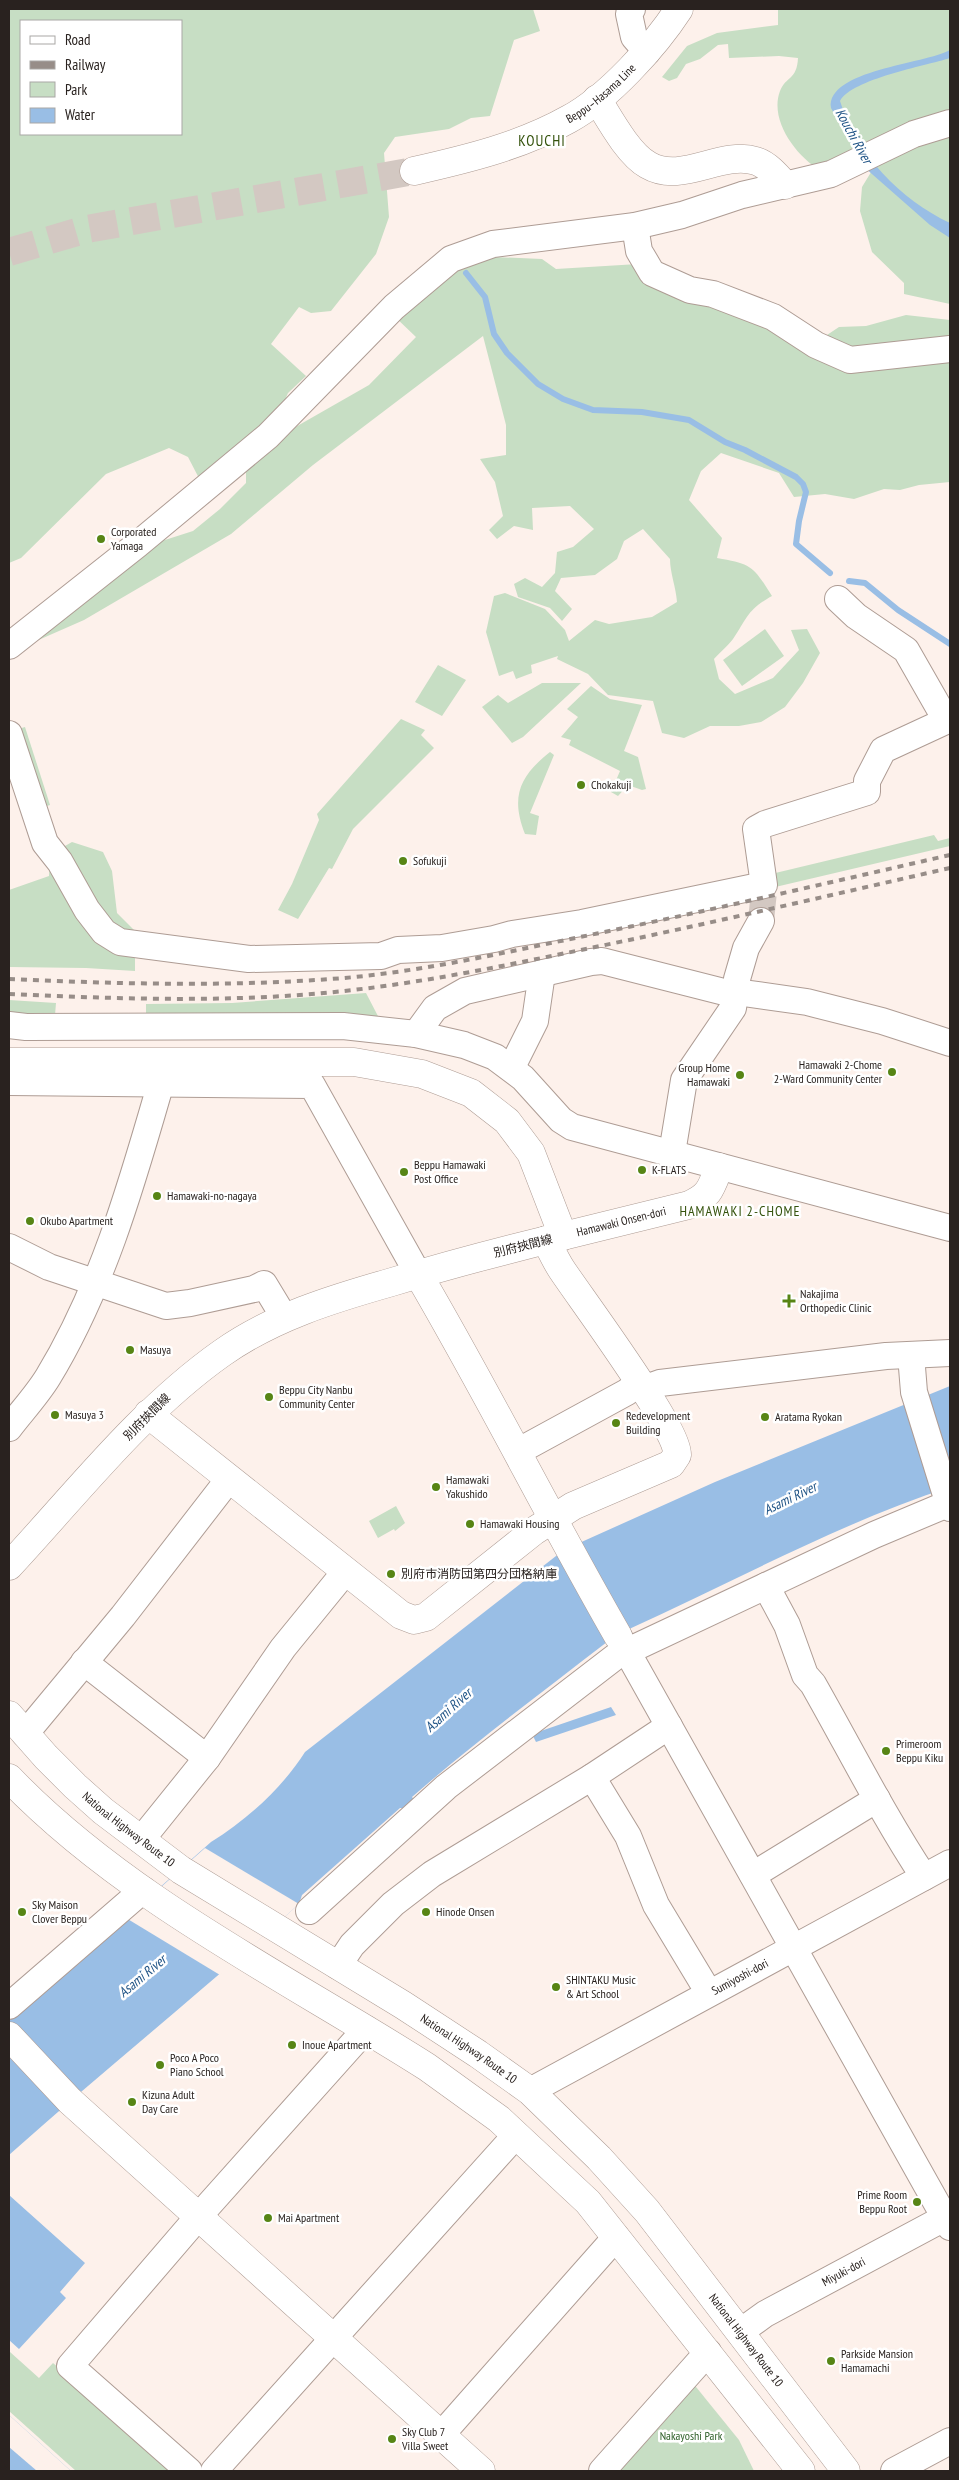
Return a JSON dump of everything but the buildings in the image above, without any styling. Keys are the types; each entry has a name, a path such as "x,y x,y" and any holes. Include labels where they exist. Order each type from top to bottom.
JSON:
{"main road":[{"name":"Beppu–Hasama Line","path":"414,171 468,158 519,142 572,118 597,99 647,52 679,9"},
{"path":"597,99 637,157 646,165 658,170 672,171 737,159 756,161 772,171 785,185"},
{"name":"別府挾間線","path":"9,1062 354,1062 411,1071 446,1082 486,1103 506,1122 531,1153 554,1238 342,1296 284,1317 222,1353 148,1414 9,1566"},
{"name":"Hamawaki Onsen-dori","path":"554,1238 689,1205 704,1199 710,1190 719,1167"},
{"path":"148,1414 345,1572 402,1615 408,1618 420,1619 431,1614 534,1531 553,1519 574,1506 667,1466 675,1460 677,1449 675,1443 641,1386 562,1269 554,1238"},
{"path":"418,1274 517,1452 620,1648"},
{"name":"National Highway Route 10","path":"17,1725 75,1786 181,1870 470,2048 530,2091 599,2158 641,2204 846,2471"},
{"path":"9,1778 75,1840 147,1893 456,2086 516,2135 588,2202 800,2471"},
{"path":"9,2036 70,2101 481,2471"}],"street":[{"path":"630,10 634,36 647,52"},
{"path":"9,646 145,538 268,436 394,308 451,259 493,244 635,226 682,215 742,195 831,174 914,134 950,123"},
{"path":"635,226 639,252 652,273 690,290 713,294 772,317 816,345 850,360 950,349"},
{"path":"9,734 45,842 60,862 87,910 104,932 120,942 249,959 381,956 398,950 442,948 764,888 756,829 765,824 867,792 867,781 883,750 948,719 906,650 856,616 838,599"},
{"path":"672,1153 684,1080 702,1051 724,1025 733,1008 737,980 746,948 761,921"},
{"path":"416,1034 435,1008 450,999 478,987 602,961 728,993 736,992 807,1002 882,1021 950,1043"},
{"path":"512,1067 535,1022 542,973"},
{"path":"9,1025 26,1027 343,1026 416,1034 464,1045 495,1057 512,1067 566,1124 719,1167 950,1228"},
{"path":"9,1082 312,1085 418,1274"},
{"path":"9,1428 47,1379 64,1350 95,1284 142,1148 158,1093 158,1084"},
{"path":"9,1247 49,1267 95,1284 166,1306 190,1303 264,1284 284,1317"},
{"path":"517,1452 641,1386 816,1363 950,1353"},
{"path":"309,1911 446,1787 620,1648 766,1586 948,1501 914,1392 911,1355"},
{"path":"17,1725 84,1662 123,1616 229,1479"},
{"path":"141,1840 206,1758 283,1648 345,1572"},
{"path":"766,1586 787,1626 805,1675 813,1684 880,1809 924,1877"},
{"path":"620,1648 669,1726 949,2220"},
{"path":"84,1662 206,1758"},
{"path":"338,1966 352,1945 393,1904 432,1874 592,1778 669,1726"},
{"path":"592,1778 628,1836 656,1905 709,1993"},
{"path":"753,1875 876,1799"},
{"name":"Sumiyoshi-dori","path":"530,2091 950,1863"},
{"path":"9,2006 147,1893"},
{"path":"189,2471 70,2366 198,2217 366,2029"},
{"path":"214,2471 516,2135"},
{"name":"Miyuki-dori","path":"740,2332 765,2314 949,2220"},
{"path":"441,2435 616,2237"},
{"path":"602,2471 708,2352"},
{"path":"894,2471 950,2441"}],"green space":[{"path":"9,9 533,9 540,31 514,40 490,116 471,118 449,129 395,137 384,153 389,217 376,254 331,311 311,313 299,307 271,344 306,376 288,393 277,418 202,484 188,457 169,448 106,474 21,558 9,563"},
{"path":"778,9 950,9 950,114 820,170 802,156 794,146 781,125 778,114 780,91 796,70 798,58 779,56 729,58 728,44 718,45 700,59 686,64 677,78 669,81 662,77 687,46 717,33 778,25"},
{"path":"950,130 950,304 904,294 904,283 872,252 860,211 862,187 876,164"},
{"path":"469,256 542,259 556,269 638,264 682,290 816,351 950,353 950,482 919,485 900,490 884,489 854,499 825,494 794,497 779,473 721,453 701,471 689,500 722,538 717,558 738,562 751,568 772,596 753,610 731,642 714,659 719,679 735,694 773,678 799,650 791,630 807,629 820,653 803,683 785,707 761,722 739,726 710,726 684,738 662,733 653,701 608,695 588,674 557,659 558,656 531,665 532,673 516,679 513,671 499,676 486,632 494,596 505,593 545,609 565,630 569,641 595,620 609,624 652,617 677,602 670,559 643,529 624,541 617,559 595,575 561,578 555,591 572,609 562,621 550,608 518,597 514,584 525,578 542,587 555,573 557,552 573,547 594,529 570,506 532,508 533,530 514,526 497,539 489,530 503,516 495,482 480,459 506,455 506,425 483,336 313,465 231,534 84,620 18,649 143,547 193,531 220,509 246,483 246,464 292,429 369,385 416,337 393,315"},
{"path":"906,315 950,320 950,343 853,355 818,341 839,327 866,326"},
{"path":"765,629 784,656 742,686 723,660"},
{"path":"438,665 466,680 442,716 415,702"},
{"path":"542,683 581,683 523,737 512,743 482,707 498,695 508,703"},
{"path":"591,686 610,699 642,705 624,751 638,757 646,789 642,790 628,785 618,796 611,792 620,771 569,745 571,740 561,737 578,717 567,709"},
{"path":"401,719 425,730 421,735 434,748 353,829 332,869 329,868 298,919 278,910 292,884 319,820 317,814"},
{"path":"25,727 50,805 40,808 15,730"},
{"path":"550,752 554,755 530,813 539,816 536,835 525,834 518,809 518,798 521,788 531,770"},
{"path":"934,835 938,841 950,838 950,846 771,888 767,875"},
{"path":"72,842 103,852 112,871 117,913 134,930 137,940 124,937 58,850"},
{"path":"50,859 83,915 168,953 135,957 135,971 9,967 9,890 49,876"},
{"path":"366,993 380,1020 344,1018 337,1012 309,1018 146,1019 146,1004 232,1003"},
{"path":"9,1000 56,1003 55,1015 9,1013"},
{"path":"396,1506 405,1523 395,1531 394,1529 378,1538 369,1521"},
{"path":"10,2352 39,2378 53,2363 175,2471 76,2471 9,2411"},
{"name":"Nakayoshi Park","path":"692,2382 739,2440 754,2471 612,2471"}],"water":[{"name":"Kouchi River","path":"950,50 950,58 873,80 847,93 840,101 847,121 869,157 914,202 950,223 950,238 930,225 864,167 831,108 834,95 844,85 860,77"},
{"name":"Asami River","path":"950,1386 950,1487 827,1535 627,1630 607,1642 484,1737 412,1797 415,1801 408,1808 400,1808 302,1895 299,1904 263,1936 9,2155 9,2021 211,1842 251,1813 286,1778 305,1752 556,1556 577,1544 715,1482"},
{"path":"611,1707 616,1715 536,1742 532,1734"},
{"path":"9,2195 85,2263 60,2292 66,2298 19,2349 9,2340"},
{"path":"9,2415 71,2471 9,2471"}],"pier":[{"path":"205,1848 299,1904 220,1975 126,1918"},
{"path":"9,2415 71,2471 37,2471 9,2447"}],"waterway":[{"path":"466,273 485,297 494,334 507,353 538,384 563,399 593,410 642,412 689,420 725,442 745,450 796,477 803,484 806,492 796,544 830,573"},
{"path":"849,581 865,583 898,610 950,644"}],"tunnel":[{"path":"9,252 87,229 414,171"},
{"path":"761,921 764,891"}],"railway":[{"path":"9,979 218,984 302,981 374,975 463,961 765,897 950,855"},
{"path":"9,994 218,999 302,995 372,988 456,975 614,943 950,868"}],"place":[{"name":"Corporated Yamaga","path":"101,539"},
{"name":"Chokakuji","path":"581,785"},
{"name":"Sofukuji","path":"403,861"},
{"name":"Hamawaki 2-Chome 2-Ward Community Center","path":"892,1072"},
{"name":"Group Home Hamawaki","path":"740,1075"},
{"name":"K-FLATS","path":"642,1170"},
{"name":"Beppu Hamawaki Post Office","path":"404,1172"},
{"name":"Hamawaki-no-nagaya","path":"157,1196"},
{"name":"Okubo Apartment","path":"30,1221"},
{"name":"Nakajima Orthopedic Clinic","path":"789,1301"},
{"name":"Masuya","path":"130,1350"},
{"name":"Beppu City Nanbu Community Center","path":"269,1397"},
{"name":"Masuya 3","path":"55,1415"},
{"name":"Aratama Ryokan","path":"765,1417"},
{"name":"Redevelopment Building","path":"616,1423"},
{"name":"Hamawaki Yakushido","path":"436,1487"},
{"name":"Hamawaki Housing","path":"470,1524"},
{"name":"別府市消防団第四分団格納庫","path":"391,1574"},
{"name":"Primeroom Beppu Kiku","path":"886,1751"},
{"name":"Sky Maison Clover Beppu","path":"22,1912"},
{"name":"Hinode Onsen","path":"426,1912"},
{"name":"SHINTAKU Music & Art School","path":"556,1987"},
{"name":"Inoue Apartment","path":"292,2045"},
{"name":"Poco A Poco Piano School","path":"160,2065"},
{"name":"Kizuna Adult Day Care","path":"132,2102"},
{"name":"Prime Room Beppu Root","path":"917,2202"},
{"name":"Mai Apartment","path":"268,2218"},
{"name":"Parkside Mansion Hamamachi","path":"831,2361"},
{"name":"Sky Club 7 Villa Sweet","path":"392,2439"}],"district":[{"name":"KOUCHI","path":"542,141"},
{"name":"HAMAWAKI 2-CHOME","path":"740,1211"}]}
